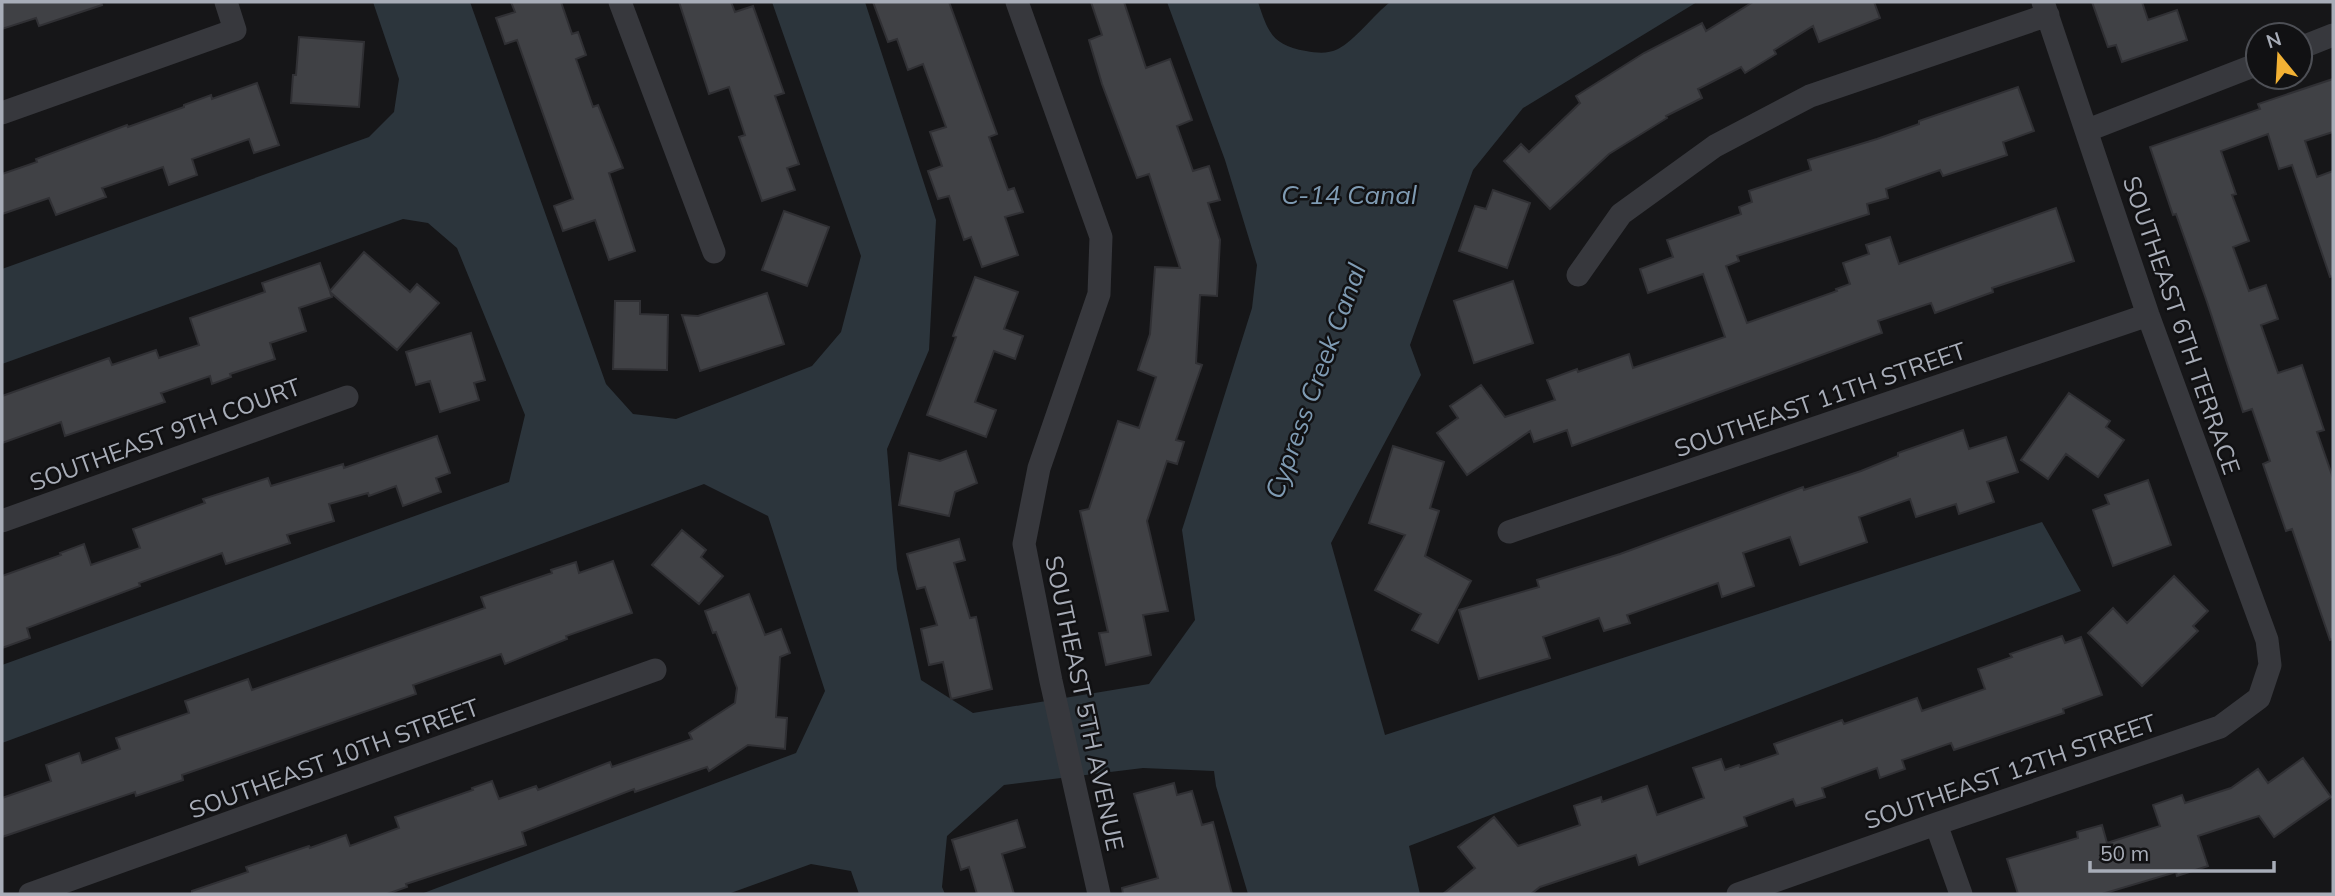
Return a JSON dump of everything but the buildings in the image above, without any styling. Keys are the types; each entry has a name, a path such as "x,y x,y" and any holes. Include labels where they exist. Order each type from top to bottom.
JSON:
{"street":[{"path":"2,113 235,30 226,2"},
{"path":"620,2 714,252"},
{"name":"SOUTHEAST 5TH AVENUE","path":"1017,2 1101,237 1099,294 1039,468 1024,544 1075,794 1099,894"},
{"path":"1578,275 1621,214 1716,146 1811,96 2046,8"},
{"name":"SOUTHEAST 6TH TERRACE","path":"2046,8 2148,315 2267,640 2270,665"},
{"path":"2314,42 2333,35"},
{"path":"2088,130 2244,69"},
{"name":"SOUTHEAST 11TH STREET","path":"1509,533 2148,315"},
{"name":"SOUTHEAST 9TH COURT","path":"2,521 347,397"},
{"name":"SOUTHEAST 12TH STREET","path":"1738,894 2220,727 2259,698 2270,665"},
{"name":"SOUTHEAST 10TH STREET","path":"30,894 655,670"},
{"path":"1936,824 1961,894"}],"water":[{"path":"373,2 470,2 606,384 633,414 676,419 812,366 841,332 861,256 772,2 865,2 936,220 929,350 887,449 897,569 921,680 973,713 1149,684 1195,620 1182,530 1252,308 1257,265 1225,160 1167,2 1258,2 1269,29 1279,41 1295,48 1322,53 1334,51 1344,45 1390,2 1697,2 1523,108 1473,170 1410,345 1421,375 1331,543 1385,735 2042,522 2081,591 1409,846 1420,894 1248,894 1214,771 1143,768 1004,785 947,836 942,887 945,894 859,894 851,871 811,864 728,894 421,894 796,753 825,691 768,516 704,484 2,743 2,665 509,482 525,415 457,248 428,223 403,219 2,364 2,269 369,137 394,112 399,79"}],"water label":[{"name":"C-14 Canal","path":"1349,194"},
{"name":"Cypress Creek Canal","path":"1315,381"}]}
